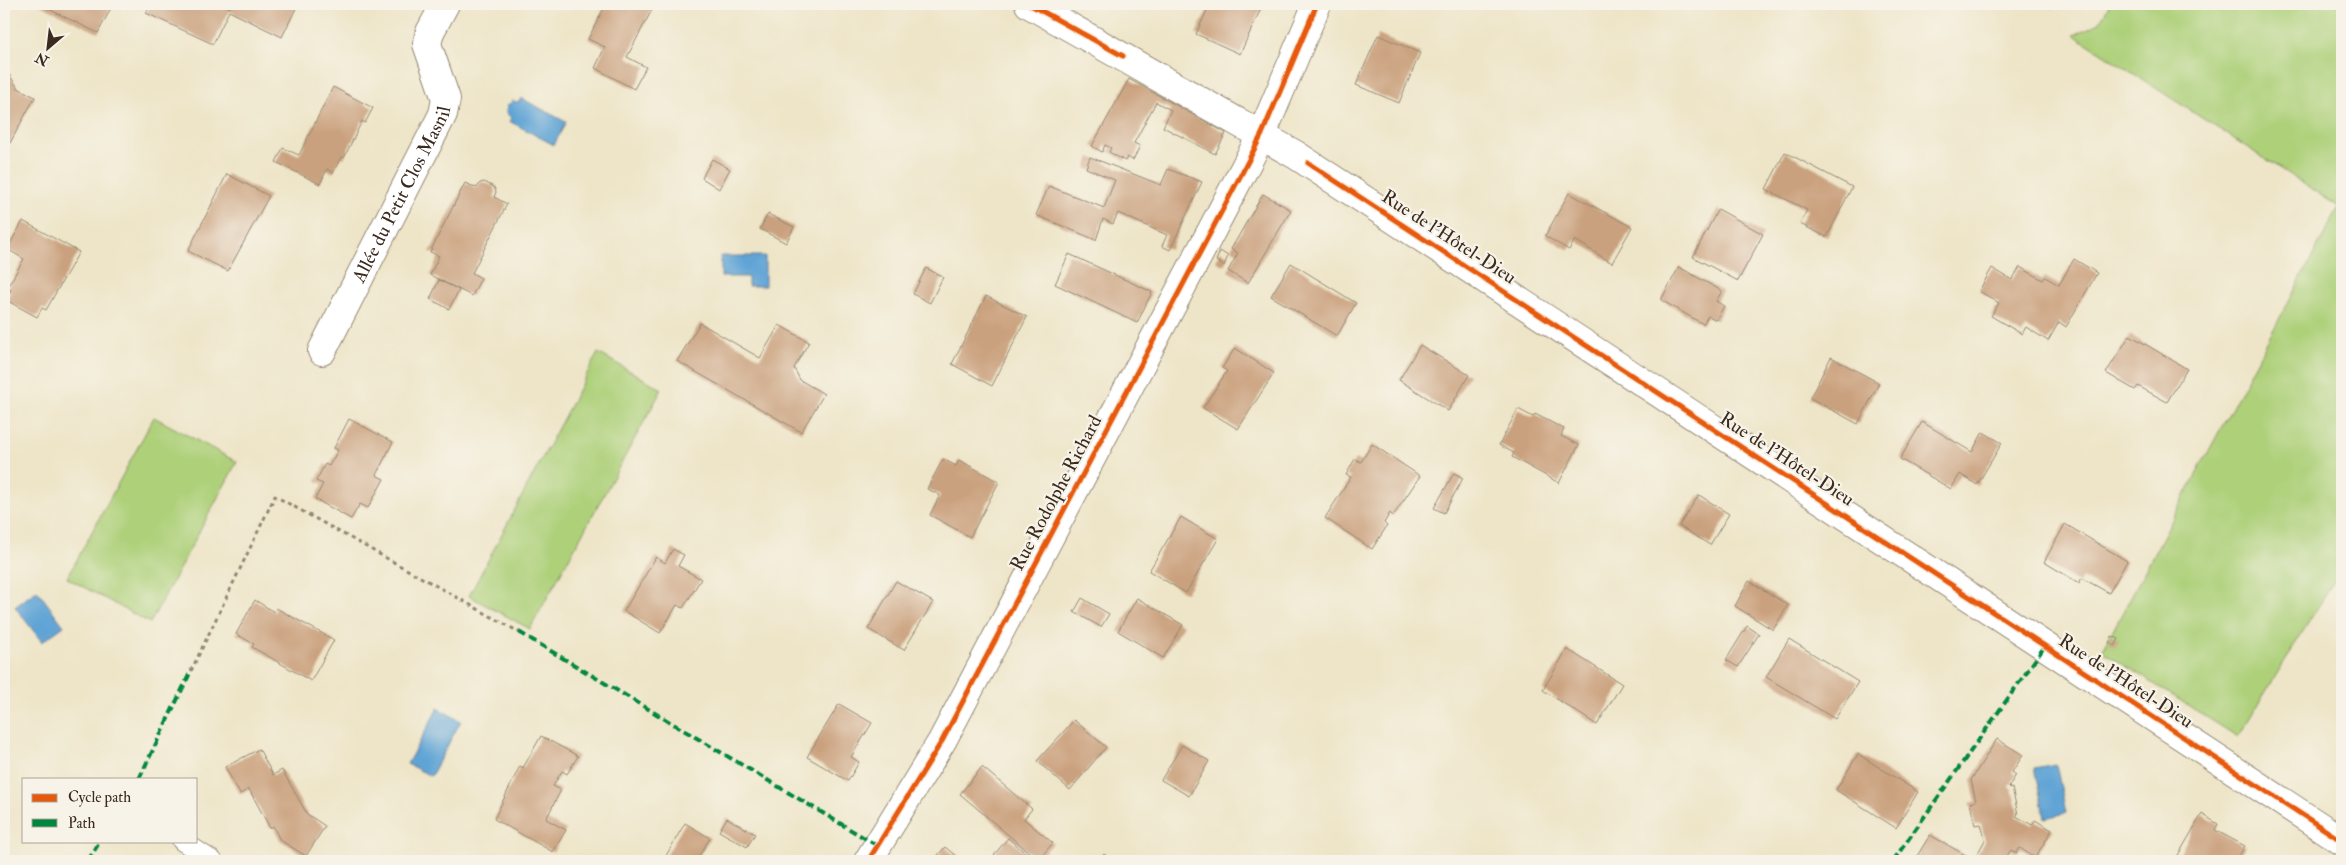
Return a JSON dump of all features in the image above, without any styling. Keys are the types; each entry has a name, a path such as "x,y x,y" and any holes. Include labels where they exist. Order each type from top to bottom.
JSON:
{"street":[{"name":"Allée du Petit Clos Masnil","path":"322,351 443,114 446,99 427,44 430,32 445,4"},
{"name":"Rue Rodolphe Richard","path":"868,861 942,741 1262,134 1317,4"},
{"name":"Rue de l'Hôtel-Dieu","path":"1033,5 1262,134 2342,840"}],"lane":[{"path":"184,842 213,861"}],"path":[{"path":"190,671 275,496 519,632"}],"green space":[{"path":"2110,4 2342,4 2342,568 2238,737 2102,651 2339,207 2074,35 2099,23"},
{"path":"598,353 662,389 530,629 469,596"},
{"path":"154,417 237,462 150,623 67,578"}],"water":[{"path":"521,98 566,122 554,145 509,121 511,118 506,112 507,106 512,101 519,102"},
{"path":"721,256 765,256 765,286 748,286 748,277 721,277"},
{"path":"37,590 64,626 42,642 15,607"},
{"path":"438,708 461,721 431,776 407,764"},
{"path":"2056,764 2066,813 2045,818 2034,768"}],"building":[{"path":"38,4 113,4 98,33"},
{"path":"151,4 221,4 230,8 232,4 298,4 282,37 229,11 213,44 146,13"},
{"path":"606,4 655,4 627,57 646,67 634,89 595,68 605,47 588,39"},
{"path":"1210,4 1263,4 1240,54 1196,34"},
{"path":"1378,35 1420,53 1399,103 1356,85"},
{"path":"8,73 18,88 35,97 10,143 4,140 4,76"},
{"path":"1129,79 1226,133 1215,154 1163,127 1171,110 1156,102 1134,143 1140,146 1133,160 1127,157 1125,161 1109,152 1111,148 1105,145 1102,152 1092,146"},
{"path":"333,87 373,108 365,123 362,121 344,158 341,157 333,173 327,169 320,184 276,162 283,148 299,155"},
{"path":"1785,152 1852,187 1827,237 1800,224 1807,210 1766,189"},
{"path":"1090,157 1161,185 1168,169 1202,182 1170,250 1162,246 1167,235 1118,213 1113,224 1103,219 1096,240 1036,215 1049,186 1104,208 1115,180 1086,168"},
{"path":"712,159 730,169 719,189 702,178"},
{"path":"227,174 269,196 228,271 188,251"},
{"path":"484,182 494,187 496,192 494,197 507,204 472,273 481,278 472,296 430,275 439,256 430,252 465,183 477,188 480,183"},
{"path":"1569,193 1632,227 1612,263 1575,240 1569,250 1545,236"},
{"path":"1263,194 1291,210 1248,283 1228,271 1238,253 1231,249"},
{"path":"1718,209 1763,234 1738,281 1693,257"},
{"path":"768,214 794,227 786,243 760,229"},
{"path":"23,221 79,252 46,310 42,308 37,317 6,300 11,290 7,288 24,259 7,249"},
{"path":"1220,251 1228,256 1224,266 1216,261"},
{"path":"1069,254 1152,292 1137,323 1055,284"},
{"path":"2074,259 2097,273 2066,327 2059,322 2048,341 2026,327 2022,334 1991,316 1999,303 1979,291 1992,268 2012,280 2020,267 2043,280 2045,277 2059,285"},
{"path":"1291,263 1356,303 1337,336 1271,296"},
{"path":"1679,267 1722,291 1716,301 1724,306 1716,320 1708,316 1703,324 1661,300"},
{"path":"926,268 943,277 930,303 913,294"},
{"path":"439,280 459,290 449,309 430,299"},
{"path":"986,296 1027,317 992,386 952,364"},
{"path":"700,323 760,358 779,325 809,342 794,368 800,380 824,394 801,432 677,361"},
{"path":"2130,335 2187,369 2167,402 2138,386 2135,390 2106,373"},
{"path":"1420,345 1469,375 1448,411 1399,380"},
{"path":"1235,348 1274,373 1238,429 1203,408 1227,371 1222,368"},
{"path":"1831,357 1879,383 1858,424 1810,398"},
{"path":"1518,409 1533,417 1535,414 1564,429 1561,436 1579,445 1559,483 1512,457 1514,453 1499,445"},
{"path":"349,419 393,442 376,475 384,479 368,508 360,504 351,519 315,499 323,484 316,481 325,464 329,466 338,450 334,448"},
{"path":"1922,422 1972,452 1983,432 2002,443 1977,485 1960,474 1951,489 1900,459"},
{"path":"1372,444 1420,476 1393,516 1390,513 1384,523 1387,526 1372,549 1325,518 1351,477 1346,475 1355,459 1361,462"},
{"path":"943,459 956,466 959,460 999,482 970,537 930,515 940,495 927,489"},
{"path":"1454,473 1463,478 1444,513 1434,508"},
{"path":"1699,495 1729,514 1710,545 1679,526"},
{"path":"1181,517 1218,539 1186,593 1149,571"},
{"path":"2065,524 2127,561 2109,593 2082,578 2079,583 2044,562"},
{"path":"673,549 684,555 678,566 701,579 683,608 677,605 660,633 624,611 656,557 665,563"},
{"path":"896,581 933,602 904,650 868,629"},
{"path":"1749,581 1788,605 1773,630 1735,606"},
{"path":"1082,598 1109,614 1101,627 1074,612"},
{"path":"1137,598 1183,625 1163,658 1118,631"},
{"path":"255,600 274,612 276,608 334,640 311,681 252,647 254,644 236,634"},
{"path":"1747,626 1759,634 1738,667 1726,660"},
{"path":"2112,636 2119,639 2115,646 2109,643"},
{"path":"1789,639 1858,682 1835,719 1766,677"},
{"path":"1567,649 1622,684 1597,725 1543,690"},
{"path":"839,704 872,723 851,757 859,762 848,781 807,757"},
{"path":"1074,720 1106,747 1070,790 1037,761"},
{"path":"541,736 578,756 567,774 562,771 553,786 561,790 546,819 566,830 553,852 494,819 520,766 523,768"},
{"path":"1997,739 2023,755 2012,772 2016,775 2009,786 2010,789 2012,788 2018,814 2016,816 2032,825 2035,820 2052,830 2035,858 2020,848 2016,853 2011,850 2004,861 1914,861 1930,835 1974,860 1985,840 1981,824 1975,825 1970,803 1976,801 1971,780"},
{"path":"1182,745 1209,761 1189,796 1161,780"},
{"path":"259,749 273,775 282,770 307,814 325,826 306,856 280,840 273,826 270,828 249,789 240,794 225,767"},
{"path":"1858,754 1918,792 1896,828 1836,790"},
{"path":"982,767 1032,809 1024,819 1053,843 1038,860 960,794"},
{"path":"2202,814 2218,824 2215,830 2245,846 2236,861 2184,861 2177,857"},
{"path":"727,818 755,834 747,847 719,831"},
{"path":"685,823 710,838 696,861 663,861"},
{"path":"1008,838 1035,861 1002,861 994,855"},
{"path":"945,847 962,861 933,861"},
{"path":"1104,854 1113,861 1098,861"}],"marked path":[{"path":"2046,4 2051,7"},
{"path":"519,632 878,846"},
{"path":"1893,861 2045,646"},
{"path":"139,778 191,671"},
{"path":"88,861 99,842"}],"cycle path":[{"path":"1029,4 1123,56"},
{"path":"868,861 942,741 1244,169 1262,134 1317,4"},
{"path":"1308,163 2342,841"}]}
